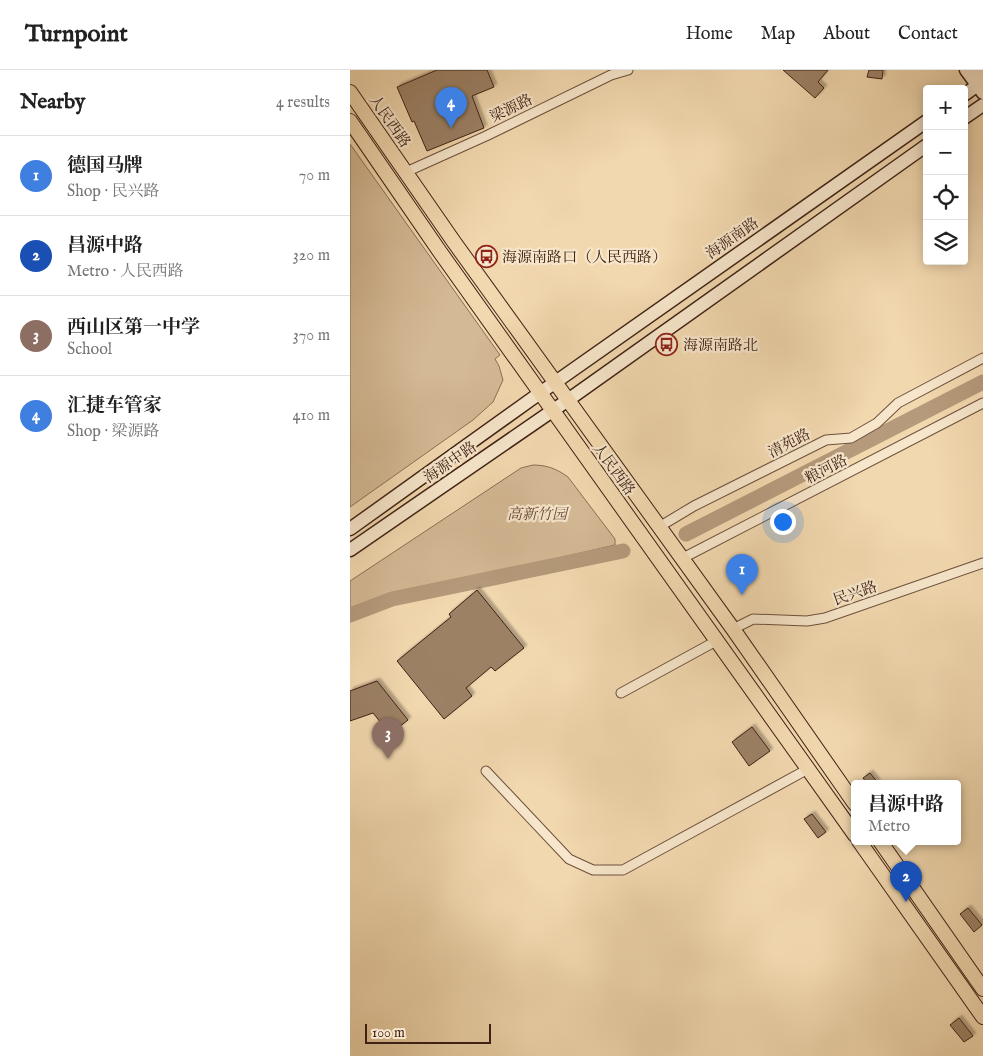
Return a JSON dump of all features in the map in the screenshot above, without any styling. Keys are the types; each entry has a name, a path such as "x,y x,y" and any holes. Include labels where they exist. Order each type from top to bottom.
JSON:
{"main road":[{"path":"966,70 982,85"},
{"path":"977,70 982,85"},
{"path":"968,93 982,85"},
{"name":"人民西路","path":"350,92 460,250 733,629 851,798"},
{"path":"968,115 983,105"},
{"name":"人民西路","path":"350,122 552,411 718,640 851,829"},
{"name":"海源南路","path":"555,382 923,124"},
{"path":"568,400 923,148"},
{"name":"海源中路","path":"350,529 555,382"},
{"name":"海源中路","path":"350,550 568,400"},
{"path":"862,845 983,1017"},
{"path":"883,845 983,989"}],"street":[{"name":"梁源路","path":"406,172 611,76 628,70"},
{"name":"清苑路","path":"659,526 694,506 826,440 851,438 877,423 898,402 983,358"},
{"name":"粮河路","path":"681,559 983,403"},
{"name":"民兴路","path":"733,629 753,618 807,621 825,618 983,563"},
{"path":"621,693 718,640"},
{"path":"486,771 569,859 592,870 623,870 808,769"}],"green space":[{"path":"350,144 500,355 495,359 503,380 493,402 473,420 350,507"},
{"name":"高新竹园","path":"533,465 552,468 568,477 615,539 615,545 386,598 350,612 350,581 521,468"}],"building":[{"path":"437,70 487,70 494,87 472,96 484,128 427,151 397,87"},
{"path":"783,70 828,70 818,82 824,88 815,98"},
{"path":"869,70 883,70 882,79 867,77"},
{"path":"477,590 524,648 495,671 491,667 466,688 472,696 444,719 397,661 451,617 449,614"},
{"path":"377,681 408,720 390,734 373,713 350,721 350,691"},
{"path":"752,727 770,751 749,766 732,742"},
{"path":"870,773 876,780 865,780 863,778"},
{"path":"812,814 826,832 818,838 804,819"},
{"path":"968,908 982,925 974,932 960,914"},
{"path":"959,1018 973,1036 964,1042 950,1025"}],"waterway":[{"path":"686,534 983,382"},
{"path":"350,615 392,599 623,551"}],"place":[{"name":"汇捷车管家","path":"451,128"},
{"name":"海源南路口（人民西路）","path":"486,257"},
{"name":"海源南路北","path":"667,345"},
{"name":"德国马牌","path":"742,595"},
{"name":"西山区第一中学","path":"388,759"},
{"name":"昌源中路","path":"906,902"}]}
